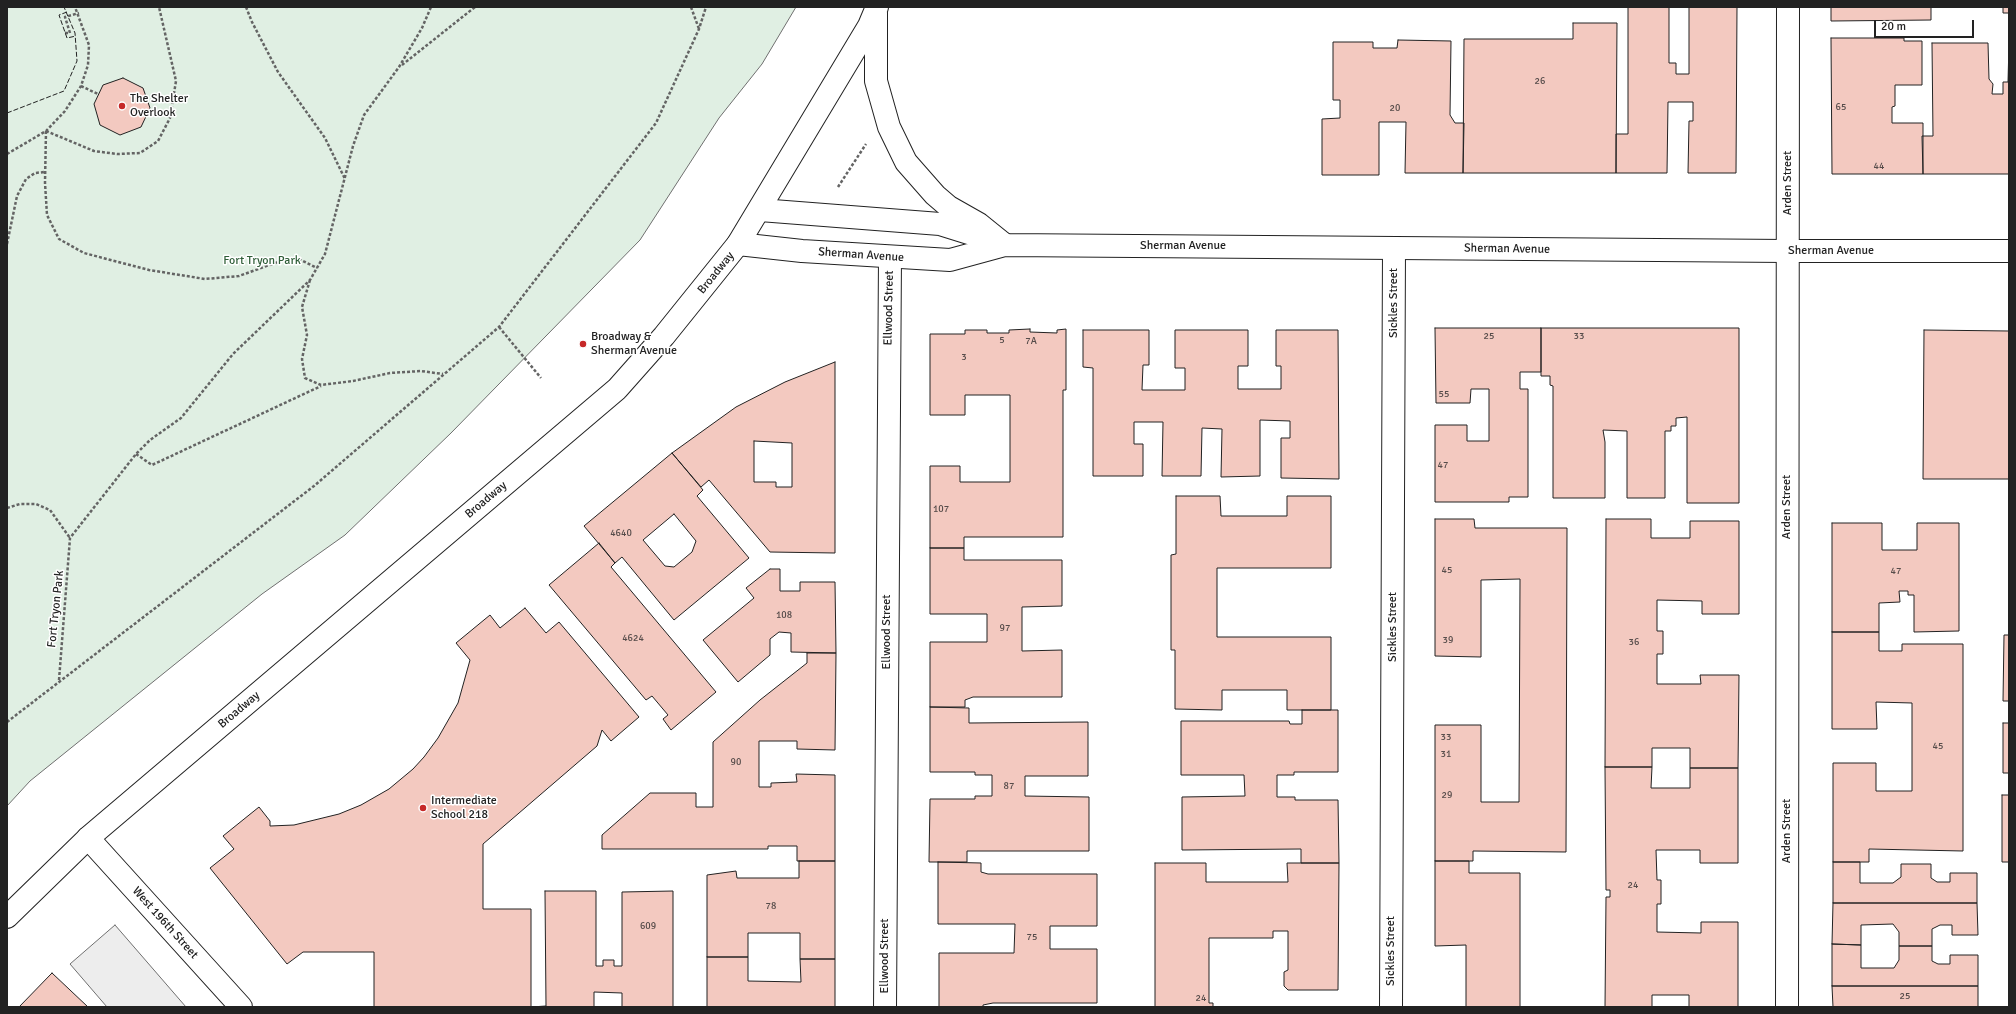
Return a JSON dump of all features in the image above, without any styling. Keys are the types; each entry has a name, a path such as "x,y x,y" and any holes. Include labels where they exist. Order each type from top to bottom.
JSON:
{"main road":[{"name":"Arden Street","path":"1787,1007 1788,7"},
{"name":"Broadway","path":"7,917 88,838 617,389 664,336 738,244 760,210 869,26 877,8"},
{"path":"877,8 876,81 889,127 906,162 935,195 949,207 979,224 1005,245"},
{"name":"Sherman Avenue","path":"760,210 940,224 1005,245"},
{"name":"Sherman Avenue","path":"738,244 802,251 950,260 1005,245 1788,251 2009,251"},
{"name":"Sickles Street","path":"1391,1007 1394,248"},
{"name":"Ellwood Street","path":"885,1007 890,257"},
{"name":"West 196th Street","path":"88,838 241,1007"}],"path":[{"path":"7,154 46,131 65,111 81,86 88,65 90,45 79,13 75,7"},
{"path":"46,131 94,151 117,154 140,153 158,141 170,118 176,81 159,7"},
{"path":"246,7 252,22 278,72 325,138 345,180"},
{"path":"321,386 305,378 302,359 307,335 302,307 310,280 325,254 353,146 364,115 399,67 422,28 431,7"},
{"path":"399,67 475,7"},
{"path":"691,7 699,29"},
{"path":"7,722 58,681 314,486 499,327 656,123 699,29 706,7"},
{"path":"65,33 70,33 65,17 79,13"},
{"path":"81,86 98,94"},
{"path":"46,131 45,172 47,215 59,239 84,253 149,270 205,279 239,276 286,259 301,260 317,268"},
{"path":"836,191 868,142"},
{"path":"7,244 17,196 26,179 35,174 45,172"},
{"path":"7,508 20,504 36,504 50,510 70,538 136,454 150,440 181,418 233,354 310,280"},
{"path":"499,327 540,378"},
{"path":"136,454 152,465 321,386 390,373 421,371 443,374"},
{"name":"Fort Tryon Park","path":"58,681 70,538"}],"green space":[{"name":"Fort Tryon Park","path":"7,7 796,7 762,64 719,118 640,240 451,433 345,535 262,594 30,781 7,806"}],"shaded area":[{"path":"115,925 186,1007 107,1007 70,964"}],"building":[{"path":"1628,7 1669,7 1669,63 1676,63 1676,74 1689,74 1689,7 1737,7 1736,173 1688,173 1689,121 1693,121 1693,102 1668,102 1667,173 1616,173 1616,134 1628,134"},
{"path":"1831,7 1931,7 1931,20 1831,21"},
{"path":"2003,7 2009,7 2009,13 2003,13"},
{"path":"1573,23 1617,23 1616,173 1463,173 1464,39 1573,39"},
{"path":"1831,38 1904,38 1904,41 1922,41 1922,85 1895,85 1895,106 1892,107 1892,123 1923,123 1923,174 1832,174"},
{"path":"1398,40 1451,41 1450,115 1455,123 1464,123 1463,173 1405,173 1406,122 1379,122 1379,175 1322,175 1322,119 1340,118 1340,100 1333,100 1333,42 1373,42 1373,48 1397,48"},
{"path":"1932,43 1988,43 1989,79 1993,84 1992,94 2003,94 2003,82 2008,82 2009,43 2009,174 1923,174 1922,136 1933,136"},
{"name":"The Shelter Overlook","path":"123,78 143,88 150,108 141,127 120,135 100,125 94,104 103,85"},
{"path":"1435,328 1541,328 1541,372 1520,372 1520,389 1528,389 1528,497 1509,497 1509,502 1435,502 1435,425 1467,425 1467,441 1489,441 1489,389 1471,389 1470,403 1436,403"},
{"path":"1541,328 1739,328 1739,503 1687,503 1687,417 1676,418 1676,426 1671,426 1671,431 1665,431 1665,498 1627,498 1627,431 1603,430 1605,442 1605,498 1553,498 1553,386 1550,385 1550,376 1541,376"},
{"path":"1030,329 1030,332 1057,333 1057,330 1066,329 1066,390 1063,390 1063,537 964,537 964,548 930,548 930,466 960,466 960,482 1010,482 1010,395 965,395 965,415 930,415 930,334 965,334 965,330 987,330 987,333 1009,333 1009,330"},
{"path":"1083,330 1149,330 1149,365 1143,365 1142,390 1185,390 1185,368 1175,368 1175,330 1248,330 1248,366 1238,366 1238,389 1281,389 1281,366 1276,366 1276,330 1338,330 1339,479 1281,478 1281,438 1290,438 1290,421 1260,420 1260,476 1221,477 1222,429 1202,428 1201,476 1162,476 1163,422 1134,422 1134,444 1143,444 1143,476 1093,476 1093,368 1083,367"},
{"path":"1924,330 2009,331 2009,479 1923,479"},
{"path":"835,362 835,553 770,552 709,480 701,487 672,453 736,407 785,382","holes":["754,441 792,443 792,487 776,487 776,482 754,482"]},
{"path":"672,453 703,490 697,496 749,558 674,620 622,557 615,563 584,526","holes":["674,514 696,541 692,552 674,567 665,566 643,540"]},
{"path":"1176,496 1220,496 1221,516 1287,516 1287,496 1331,496 1331,568 1217,568 1217,637 1331,637 1331,710 1287,710 1287,690 1222,690 1222,710 1175,709 1175,650 1171,650 1171,555 1176,554"},
{"path":"1435,519 1474,519 1475,528 1567,528 1566,852 1473,851 1473,861 1435,861 1435,725 1481,725 1481,802 1519,802 1520,579 1481,580 1481,657 1435,656"},
{"path":"1606,519 1651,519 1651,538 1690,538 1690,521 1739,521 1739,614 1702,614 1702,601 1657,600 1657,631 1663,631 1663,654 1657,654 1657,684 1701,684 1700,675 1739,675 1738,768 1690,768 1690,748 1652,748 1652,767 1605,767"},
{"path":"1832,523 1882,523 1882,550 1917,550 1917,523 1959,523 1959,631 1914,632 1914,595 1908,595 1908,591 1899,591 1900,602 1879,603 1879,632 1832,632"},
{"path":"599,543 615,563 611,567 716,692 671,730 663,719 668,715 652,696 646,700 549,585"},
{"path":"930,548 964,548 964,560 1062,560 1062,606 1022,607 1022,651 1062,650 1062,697 973,697 965,700 965,707 930,707 930,642 987,642 987,614 930,614"},
{"path":"770,569 780,569 780,591 800,591 800,582 835,582 836,653 791,652 791,633 779,632 770,639 770,655 738,682 703,640 754,598 746,588"},
{"name":"Intermediate School 218","path":"525,608 546,633 559,622 639,717 611,741 602,730 597,746 483,844 483,909 531,909 531,1007 374,1007 374,952 303,952 287,964 210,868 234,849 223,836 259,807 270,821 270,826 294,825 339,814 361,805 389,789 413,769 424,757 438,738 458,703 470,660 456,643 490,615 500,628"},
{"path":"1832,632 1879,632 1879,651 1902,651 1902,644 1963,644 1963,851 1869,849 1869,862 1833,862 1833,763 1876,763 1876,791 1912,791 1912,703 1876,702 1877,729 1832,729"},
{"path":"2004,635 2009,635 2009,701 2003,701"},
{"path":"807,653 836,653 835,750 797,749 797,741 759,741 759,787 771,787 771,783 797,782 796,774 835,775 835,861 797,861 797,846 768,846 768,849 602,849 602,835 650,793 696,793 696,807 713,807 713,742 760,700 807,663"},
{"path":"930,707 969,708 969,723 1088,722 1088,776 1025,776 1025,796 1089,797 1089,851 967,851 967,862 929,862 930,799 975,799 975,796 992,796 992,775 975,775 975,772 930,772"},
{"path":"1302,710 1338,710 1338,772 1294,772 1294,775 1277,775 1277,797 1295,797 1295,800 1338,800 1339,863 1301,863 1301,849 1182,850 1182,797 1245,796 1244,775 1181,775 1181,721 1289,721 1290,724 1302,724"},
{"path":"2003,723 2009,723 2009,773 2003,773"},
{"path":"1605,767 1652,767 1651,788 1690,788 1690,768 1738,768 1738,863 1700,863 1700,850 1656,850 1657,880 1661,880 1661,904 1657,904 1657,932 1701,933 1701,922 1738,922 1738,1007 1689,1007 1689,995 1652,995 1652,1007 1605,1007 1606,897 1610,897 1610,890 1606,890"},
{"path":"2002,795 2009,795 2009,862 2002,862"},
{"path":"799,861 835,861 835,959 800,959 800,933 748,933 748,957 707,957 707,875 736,871 737,878 799,878"},
{"path":"1435,861 1469,861 1469,873 1520,873 1520,1007 1466,1007 1466,945 1435,946"},
{"path":"938,862 981,863 981,872 988,874 1097,874 1097,926 1050,926 1050,949 1097,949 1097,1003 993,1003 983,1005 983,1007 939,1007 939,953 1014,953 1015,924 938,924"},
{"path":"1833,862 1860,862 1860,883 1893,883 1901,877 1901,864 1931,864 1931,878 1937,882 1950,882 1950,873 1977,873 1977,903 1833,903"},
{"path":"1155,863 1206,863 1206,882 1288,882 1287,863 1339,863 1338,990 1288,990 1284,986 1284,972 1288,970 1288,931 1273,931 1273,938 1209,938 1209,1003 1213,1003 1213,1007 1155,1007"},
{"path":"545,891 596,891 596,966 603,966 603,960 614,960 614,966 622,966 622,892 673,891 673,1007 622,1007 622,993 594,992 594,1007 531,1007 546,1006"},
{"path":"1833,903 1977,903 1978,935 1952,935 1952,925 1940,925 1932,929 1932,946 1899,946 1899,932 1893,924 1861,925 1861,945 1832,944"},
{"path":"1832,944 1861,945 1861,968 1894,968 1899,960 1899,946 1932,946 1932,961 1938,964 1950,964 1950,955 1978,955 1978,986 1832,986"},
{"path":"707,957 748,957 748,981 801,982 800,959 835,959 835,1007 707,1007"},
{"path":"52,973 88,1007 19,1007"},
{"path":"1832,986 1978,986 1978,1007 1833,1007"}],"fence":[{"path":"7,113 64,91 77,61 75,33 64,7"},
{"path":"67,12 59,15 67,38 76,36"}],"place":[{"name":"The Shelter Overlook","path":"122,106"},
{"name":"Broadway & Sherman Avenue","path":"583,344"},
{"name":"Intermediate School 218","path":"423,808"}]}
